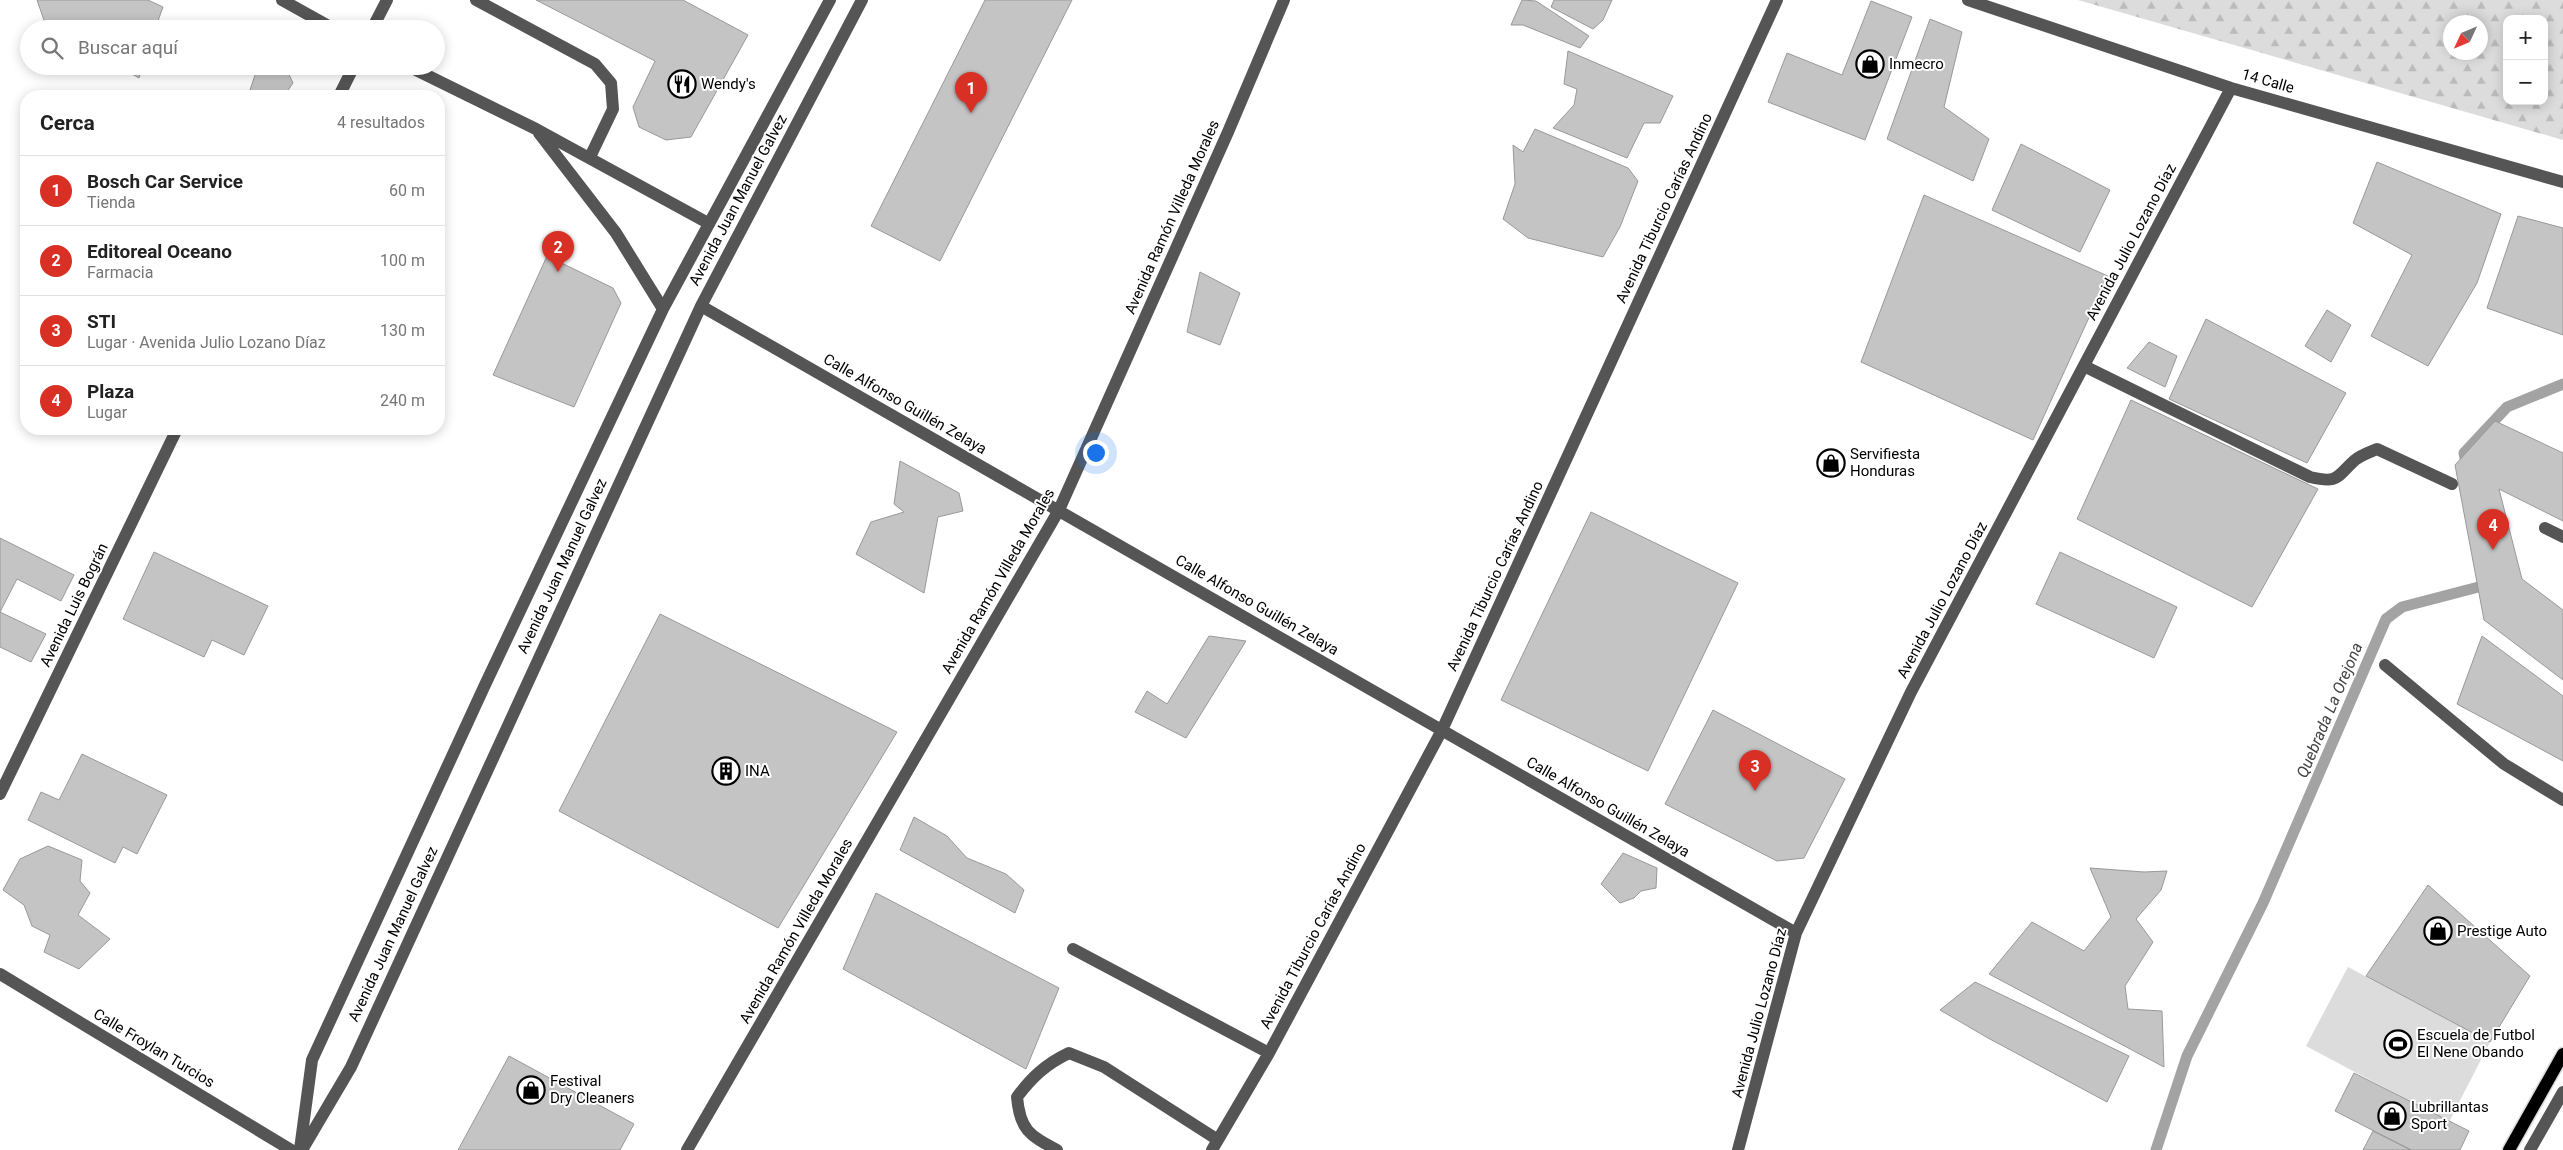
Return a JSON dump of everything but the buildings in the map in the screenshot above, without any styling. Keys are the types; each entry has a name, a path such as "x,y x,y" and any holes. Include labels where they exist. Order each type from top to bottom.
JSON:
{"main road":[{"path":"2509,1150 2563,1054"}],"street":[{"path":"282,0 318,20"},
{"path":"377,20 387,0"},
{"path":"476,0 595,64 611,82 613,109 590,157"},
{"name":"Avenida Juan Manuel Galvez","path":"301,1150 312,1060 484,687 663,309 830,0"},
{"name":"Avenida Juan Manuel Galvez","path":"301,1150 351,1067 701,306 862,0"},
{"name":"Avenida Ramón Villeda Morales","path":"687,1150 1059,510 1228,132 1284,0"},
{"name":"Avenida Tiburcio Carías Andino","path":"1215,1145 1268,1053 1442,730 1777,0"},
{"name":"14 Calle","path":"1968,0 2231,88 2563,182"},
{"path":"342,90 350,75"},
{"path":"426,75 590,157 708,223"},
{"name":"Avenida Julio Lozano Díaz","path":"1738,1150 1796,933 1911,692 2231,88"},
{"path":"536,129 616,233 663,309"},
{"name":"Calle Alfonso Guillén Zelaya","path":"701,306 1796,933"},
{"path":"2084,366 2310,477 2326,481 2342,475 2356,459 2377,449 2452,484"},
{"name":"Avenida Luis Bográn","path":"0,794 174,435"},
{"path":"2545,528 2563,537"},
{"path":"2385,665 2504,764 2563,800"},
{"path":"1074,949 1268,1053"},
{"name":"Calle Froylan Turcios","path":"0,974 291,1150"},
{"path":"1057,1150 1034,1137 1019,1118 1017,1097 1032,1078 1050,1062 1069,1054 1104,1067 1215,1145"},
{"path":"2530,1150 2563,1092"}],"green space":[{"path":"2078,0 2563,0 2563,140"},
{"name":"Escuela de Futbol El Nene Obando","path":"2348,967 2490,1042 2449,1122 2306,1046"}],"waterway":[{"name":"Quebrada La Orejona","path":"2467,468 2464,453 2507,407 2563,384"},
{"name":"Quebrada La Orejona","path":"2156,1150 2187,1056 2263,903 2386,619 2402,607 2490,584 2489,581"}],"place":[{"name":"Inmecro","path":"1870,64"},
{"name":"Wendy's","path":"682,84"},
{"name":"Bosch Car Service","path":"971,113"},
{"name":"Editoreal Oceano","path":"558,272"},
{"name":"Servifiesta Honduras","path":"1831,463"},
{"name":"Plaza","path":"2493,550"},
{"name":"INA","path":"726,771"},
{"name":"STI","path":"1755,791"},
{"name":"Prestige Auto","path":"2438,931"},
{"name":"Escuela de Futbol El Nene Obando","path":"2398,1044"},
{"name":"Festival Dry Cleaners","path":"531,1090"},
{"name":"Lubrillantas Sport","path":"2392,1116"}]}
